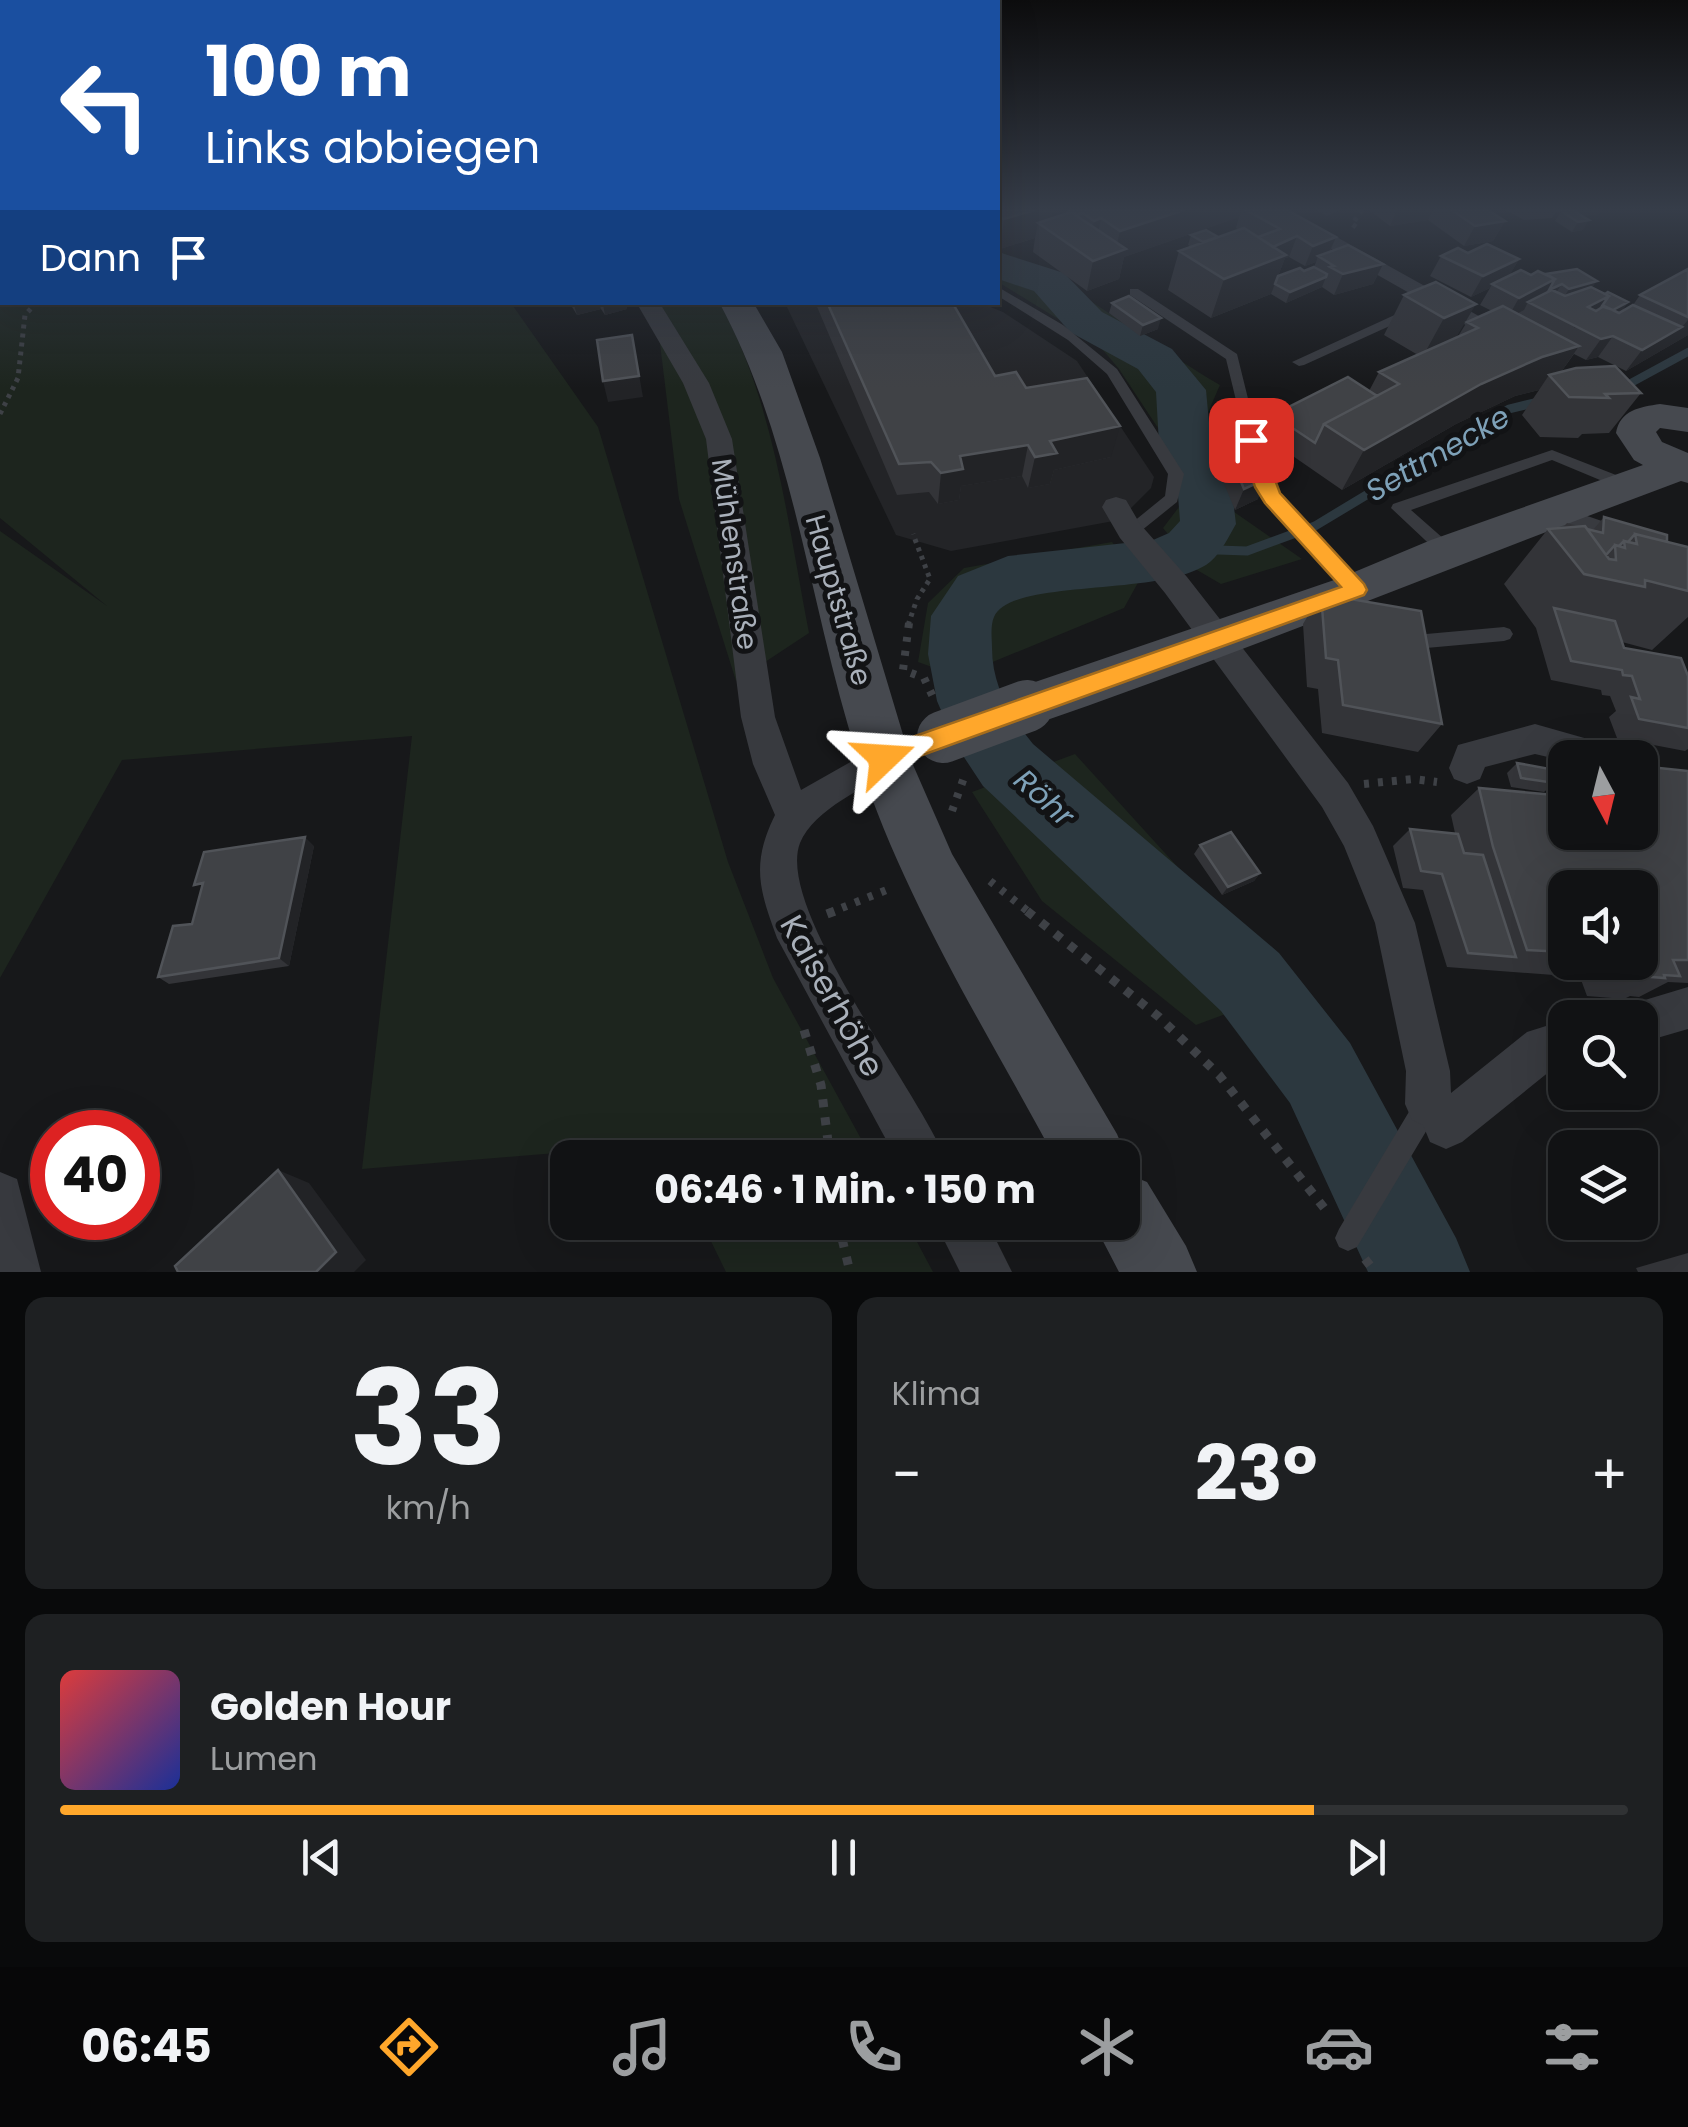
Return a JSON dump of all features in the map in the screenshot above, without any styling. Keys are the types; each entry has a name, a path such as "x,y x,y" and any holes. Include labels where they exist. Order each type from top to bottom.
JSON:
{"street":[{"path":"1381,269 1437,300 1485,335 1528,350"},
{"name":"Mühlenstraße","path":"650,305 696,383 719,439 758,717 771,764 794,816"},
{"name":"Hauptstraße","path":"738,305 764,352 800,458 884,758 931,872 1083,1140"},
{"path":"1683,468 1639,441 1636,412 1688,420"},
{"path":"794,816 884,758 1216,638 1352,597 1446,551 1683,468"},
{"path":"1552,514 1667,555"},
{"path":"1126,524 1329,787 1360,838 1389,903 1437,1115 1548,1047"},
{"path":"1467,768 1470,756 1548,740"},
{"name":"Kaiserhöhe","path":"794,816 776,856 782,904 797,938 912,1140"},
{"path":"1658,1016 1688,1008"},
{"path":"0,1196 16,1272"},
{"path":"1140,1238 1160,1272"},
{"path":"969,1240 987,1272"}],"lane":[{"path":"1000,292 1060,328 1099,358 1112,372 1176,474 1172,498 1126,524"},
{"path":"1134,292 1232,357 1265,487 1352,597"},
{"path":"1299,362 1437,300"},
{"path":"1251,440 1301,414"},
{"path":"1446,551 1399,508 1552,454 1630,486"},
{"path":"1420,660 1396,637 1504,634"},
{"path":"1348,1238 1437,1115"}],"path":[{"path":"0,414 18,378 25,315 34,305"},
{"path":"903,670 904,644 917,594 930,579 913,534"},
{"path":"1329,787 1413,779 1450,784 1467,768"},
{"path":"986,878 1159,1017 1220,1075 1348,1238"},
{"path":"797,938 812,919 892,888"},
{"path":"799,1012 821,1085 828,1140"},
{"path":"842,1240 850,1272"}],"shaded area":[{"path":"1000,269 1037,269 1220,385 1195,442 1227,507 1302,559 1221,584 1197,570 1163,528 1185,499 1187,472 1119,369 1097,343 1000,283"},
{"path":"0,305 512,305 598,427 728,862 773,978 862,1140 550,1140 550,1153 362,1169 412,736 122,760 0,978 0,531 107,606 0,518"},
{"path":"655,305 721,305 739,342 767,422 809,633 736,681 679,499"},
{"path":"786,305 986,305 1003,312 1077,361 1154,477 1151,488 1119,520 951,551 896,535"},
{"path":"1112,542 1140,579 1124,608 983,666 943,671 918,662 928,603 964,568"},
{"path":"1075,754 1335,1040 1382,1137 1339,1186 1239,1009 1196,1025 1042,901 972,792"},
{"path":"710,1240 916,1240 933,1272 726,1272"}],"building":[{"path":"1209,269 1249,269 1224,279"},
{"path":"1296,269 1318,269 1327,274 1290,292 1275,284 1278,276"},
{"path":"1334,269 1362,269 1343,274"},
{"path":"1469,269 1497,269 1483,276"},
{"path":"1578,269 1597,281 1569,289 1562,284 1549,290 1555,279 1546,274"},
{"path":"1687,269 1688,269 1688,317 1640,295"},
{"path":"1521,270 1531,275 1538,271 1555,279 1519,298 1492,284"},
{"path":"1436,282 1476,304 1444,318 1404,295"},
{"path":"1591,287 1609,296 1588,307 1596,311 1604,306 1619,313 1633,305 1682,327 1642,350 1613,336 1601,339 1528,302 1552,290 1565,296"},
{"path":"1608,292 1628,302 1613,310 1602,306"},
{"path":"1129,296 1161,318 1143,325 1112,303"},
{"path":"828,305 954,305 995,376 1016,372 1026,388 1087,378 1120,426 1050,441 1057,453 1035,457 1028,445 960,456 963,469 941,473 931,462 899,464"},
{"path":"1503,306 1579,346 1542,357 1481,384 1364,450 1324,424 1399,384 1379,372 1478,328 1467,322"},
{"path":"632,335 639,376 603,381 597,340"},
{"path":"1615,366 1641,393 1605,394 1609,398 1569,397 1549,375 1576,368"},
{"path":"1348,377 1377,396 1324,424 1315,443 1273,415"},
{"path":"1240,440 1251,449 1268,478 1244,489 1231,458 1220,450"},
{"path":"1604,517 1667,535 1667,542 1635,534 1606,555 1587,529 1603,533"},
{"path":"1585,526 1609,559 1616,560 1615,545 1625,548 1624,541 1637,544 1635,534 1688,547 1688,591 1645,580 1645,587 1584,574 1548,529"},
{"path":"1321,594 1421,611 1442,724 1343,705 1338,660 1326,658"},
{"path":"1554,608 1615,621 1624,648 1681,658 1688,676 1688,728 1639,719 1631,697 1640,699 1632,676 1623,675 1622,670 1571,661"},
{"path":"1517,763 1548,769 1548,782 1521,778"},
{"path":"1658,768 1688,771 1688,960 1673,960 1680,976 1658,977 1658,870 1548,870 1548,951 1527,950 1493,847 1479,788 1548,794 1548,850 1658,850"},
{"path":"1410,829 1458,834 1464,853 1483,855 1516,957 1468,953 1442,874 1421,871"},
{"path":"1231,832 1260,873 1228,887 1200,845"},
{"path":"305,837 279,958 158,977 173,926 192,924 203,883 194,885 204,852"},
{"path":"278,1170 336,1252 316,1272 178,1272 175,1266"}],"waterway":[{"name":"Röhr","path":"1011,269 1049,282 1086,322 1155,359 1181,390 1185,444 1204,483 1208,524 1189,548 1162,560 1046,571 1008,578 979,592 962,616 960,654 975,713 1008,765 1250,982 1320,1073 1422,1272"},
{"name":"Settmecke","path":"1617,386 1629,384 1688,352"},
{"name":"Settmecke","path":"1188,549 1247,551 1315,526 1509,409 1542,401"}],"route":[{"path":"884,758 1356,590 1272,498 1251,440"}]}
